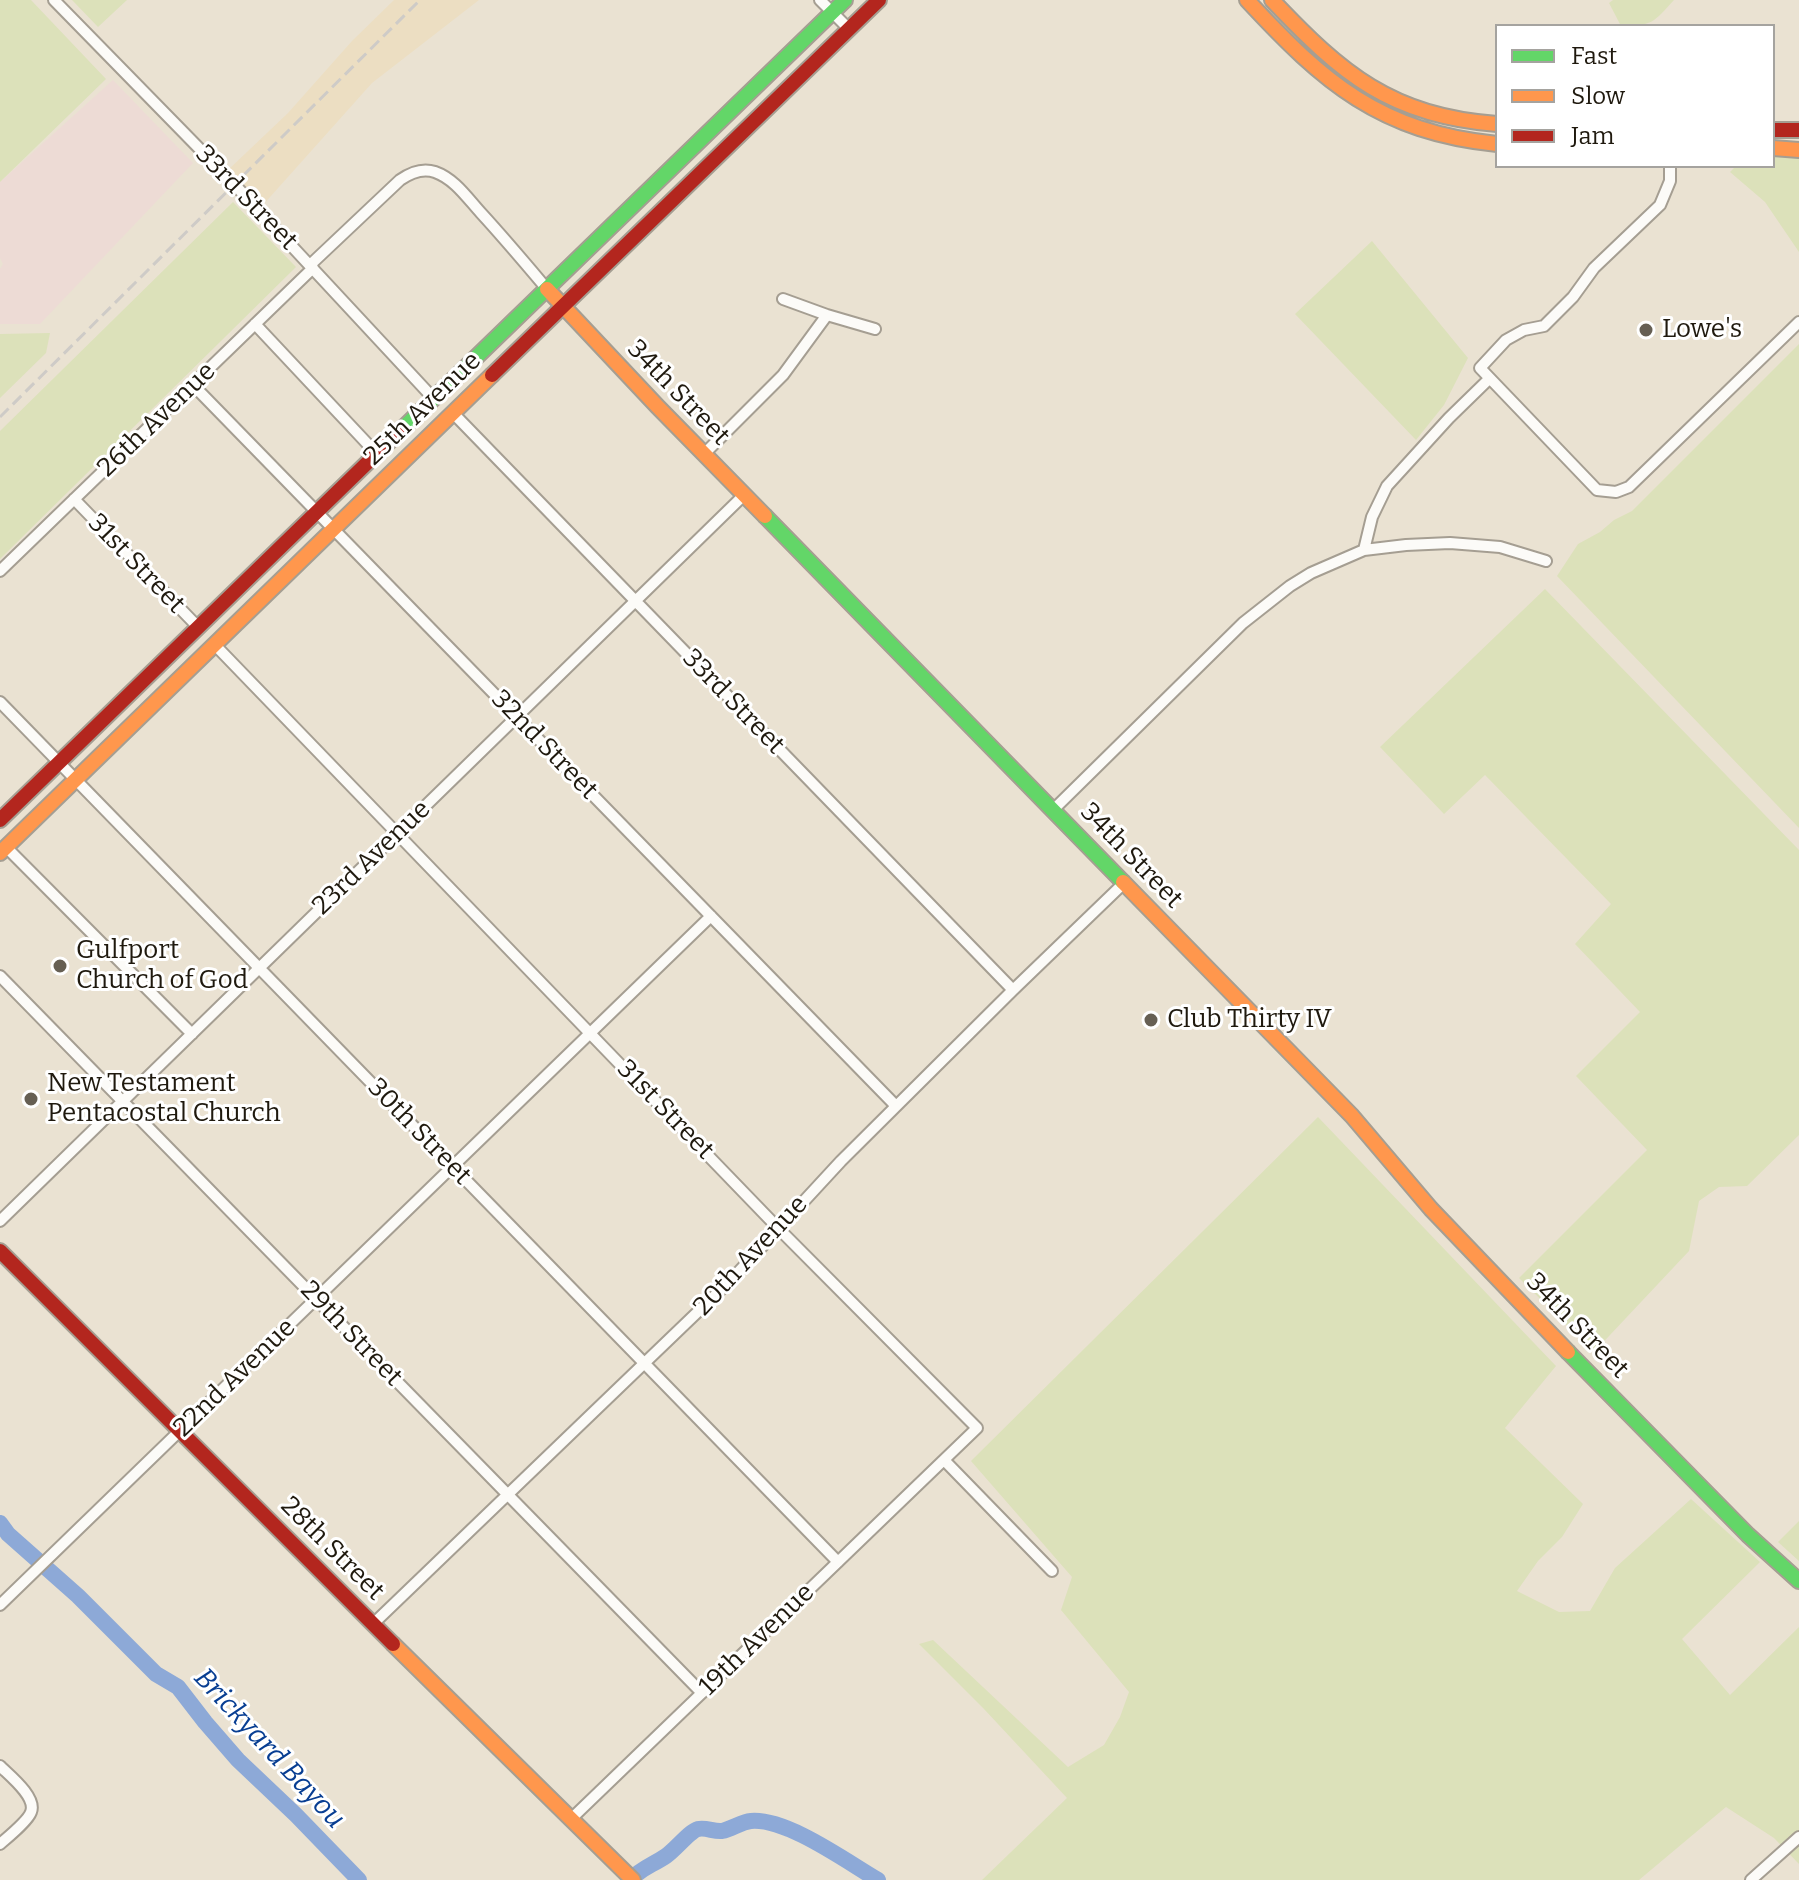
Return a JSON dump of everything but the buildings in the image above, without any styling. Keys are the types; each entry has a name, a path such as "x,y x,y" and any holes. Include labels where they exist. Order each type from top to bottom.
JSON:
{"main road":[{"name":"25th Avenue","path":"0,820 845,0"},
{"name":"25th Avenue","path":"3,850 879,0"},
{"path":"1247,0 1309,64 1362,103 1421,130 1468,142 1495,144"},
{"path":"1272,0 1326,54 1374,89 1423,111 1470,123 1495,124"},
{"path":"1775,130 1799,130"},
{"path":"1775,148 1799,150"},
{"name":"34th Street","path":"547,289 704,454 1352,1116 1431,1209 1507,1290 1748,1535 1799,1581"},
{"name":"28th Street","path":"0,1251 633,1880"}],"street":[{"name":"33rd Street","path":"54,0 234,184 434,399"},
{"path":"820,0 849,29"},
{"path":"1670,168 1670,181 1660,205 1594,268 1573,297 1544,326 1524,330 1506,340 1480,368 1489,379 1597,490 1616,492 1629,487 1799,322"},
{"name":"26th Avenue","path":"0,571 400,180 426,170"},
{"name":"34th Street","path":"426,170 436,172 453,183 547,289"},
{"path":"783,299 875,329"},
{"path":"704,454 783,375 827,315"},
{"path":"255,324 377,454"},
{"path":"1364,550 1372,517 1387,486 1489,379"},
{"name":"32nd Street","path":"193,385 896,1106"},
{"name":"33rd Street","path":"453,413 1013,990"},
{"name":"23rd Avenue","path":"0,1221 744,495"},
{"name":"31st Street","path":"74,499 199,628"},
{"path":"1053,810 1243,623 1311,573 1364,550 1406,545 1450,543 1500,547 1546,561"},
{"name":"31st Street","path":"215,645 779,1229 977,1428 944,1460"},
{"name":"30th Street","path":"0,702 838,1562"},
{"path":"3,850 192,1034"},
{"name":"20th Avenue","path":"373,1624 733,1278 896,1106 1124,883"},
{"name":"22nd Avenue","path":"0,1605 711,916"},
{"name":"29th Street","path":"0,976 702,1693"},
{"path":"944,1460 1052,1571"},
{"name":"19th Avenue","path":"571,1819 944,1460"},
{"path":"0,1766 26,1792 32,1803 30,1815 0,1844"},
{"path":"1751,1880 1799,1837"}],"shaded area":[{"path":"394,0 479,0 372,83 262,206 228,170 288,113 352,41"},
{"path":"113,80 193,163 40,324 0,324 0,269 3,264 0,258 0,182"}],"green space":[{"path":"0,0 31,0 106,79 0,182"},
{"path":"72,0 127,0 98,27"},
{"path":"1613,0 1674,0 1651,22 1643,24 1620,24 1609,3"},
{"path":"1775,156 1799,157 1799,252 1765,202 1730,172 1734,168 1775,168"},
{"path":"233,202 296,267 0,559 0,431"},
{"path":"1372,241 1468,358 1444,405 1416,440 1295,314"},
{"path":"50,333 46,353 0,398 0,334"},
{"path":"1799,344 1799,828 1557,576 1578,544 1632,511"},
{"path":"1545,589 1799,850 1799,1135 1747,1186 1719,1187 1699,1201 1689,1251 1594,1352 1519,1278 1647,1150 1576,1076 1640,1012 1575,944 1611,904 1485,775 1444,814 1380,747"},
{"path":"1318,1117 1556,1366 1505,1428 1583,1504 1562,1537 1538,1561 1517,1591 1559,1612 1590,1611 1615,1568 1691,1499 1760,1562 1682,1639 1730,1695 1799,1627 1799,1864 1774,1838 1726,1807 1639,1880 982,1880 1067,1798 919,1644 933,1640 1068,1767 1104,1745 1120,1717 1129,1692 1061,1610 1072,1577 971,1461"},
{"path":"1799,1521 1799,1561 1778,1542"}],"waterway":[{"name":"Brickyard Bayou","path":"0,1523 156,1674 178,1687 238,1760 359,1880"},
{"name":"Brickyard Bayou","path":"630,1880 666,1856 695,1830 722,1831 751,1821 782,1826 878,1880"}],"railway":[{"path":"0,417 420,0"}],"traffic: fast":[{"path":"400,431 845,0"},
{"path":"765,516 1123,882"},
{"path":"1568,1352 1748,1535 1799,1581"}],"traffic: slow":[{"path":"1247,0 1302,56 1357,99 1419,128 1495,144"},
{"path":"1272,0 1322,49 1371,87 1427,112 1495,124"},
{"path":"1775,148 1799,150"},
{"path":"547,289 765,516"},
{"path":"0,853 492,375"},
{"path":"1123,882 1352,1116 1431,1209 1568,1352"},
{"path":"393,1644 633,1880"}],"traffic: jam":[{"path":"492,375 879,0"},
{"path":"1775,130 1799,130"},
{"path":"0,820 400,431"},
{"path":"0,1251 393,1644"}],"place":[{"name":"Lowe's","path":"1646,330"},
{"name":"Gulfport Church of God","path":"60,966"},
{"name":"Club Thirty IV","path":"1151,1020"},
{"name":"New Testament Pentacostal Church","path":"31,1099"}]}
